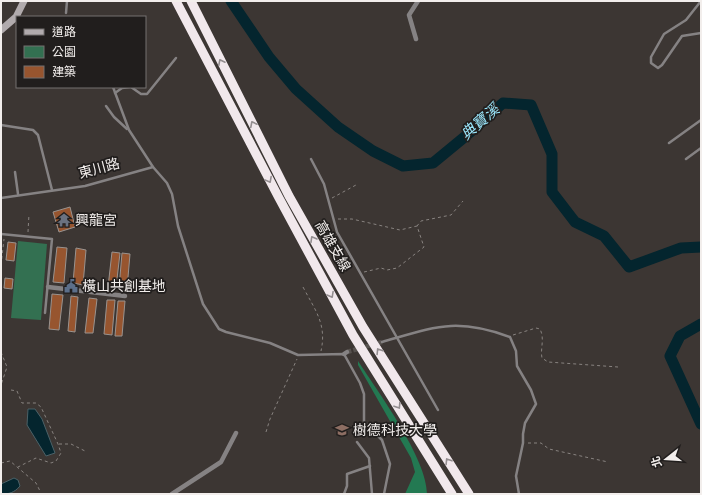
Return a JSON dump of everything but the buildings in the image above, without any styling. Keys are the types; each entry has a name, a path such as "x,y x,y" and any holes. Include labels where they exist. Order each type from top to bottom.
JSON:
{"highway":[{"name":"高雄支線","path":"176,1 353,335 452,494"},
{"name":"高雄支線","path":"191,1 289,196 364,327 469,494"}],"street":[{"path":"16,16 24,1"},
{"path":"416,39 409,15 418,1"},
{"path":"1,30 16,17"},
{"path":"48,287 125,296"},
{"path":"172,494 221,462 236,433"}],"lane":[{"path":"66,13 67,1"},
{"path":"701,2 686,20 664,34 651,62 658,68 662,65 682,36 701,33"},
{"path":"132,88 141,94 147,94 176,58"},
{"path":"113,88 129,130 152,168 167,183 172,194 178,226 203,304 219,329 234,336 270,343 298,355 346,353 364,394 364,422 382,440 390,464 384,494"},
{"path":"115,93 122,88"},
{"path":"106,106 114,117 129,130"},
{"path":"669,143 701,120"},
{"path":"1,125 33,130 38,135 52,190"},
{"path":"686,159 701,148"},
{"path":"311,159 324,184 337,232 438,410"},
{"name":"東川路","path":"1,198 18,194 85,186 152,168"},
{"path":"16,172 18,194"},
{"path":"3,234 52,239 45,313"},
{"path":"382,342 410,333 450,325 481,327 510,337 516,351 516,366 531,390 536,404 525,423 523,443 516,476 519,494"},
{"path":"358,442 369,458 372,494"},
{"path":"344,494 347,486 347,474 370,466"}],"path":[{"path":"328,202 356,185"},
{"path":"333,220 345,218 400,230 417,226 420,222 450,215 463,201"},
{"path":"27,237 29,214"},
{"path":"361,274 381,268 387,270 397,268 416,255 424,248 417,226"},
{"path":"1,265 3,234"},
{"path":"303,287 322,323 324,338 321,354"},
{"path":"510,337 536,328 540,329 543,334 541,355 542,358 548,362 618,367"},
{"path":"1,352 7,367 1,385"},
{"path":"266,432 272,414 281,397 298,355"},
{"path":"11,390 17,392 22,403 36,403 41,407 58,444 60,453 56,461 52,463 36,458 18,467"},
{"path":"523,443 541,443 549,449 608,462"},
{"path":"58,444 71,444 85,451"},
{"path":"1,463 10,461 36,483 40,491"}],"green space":[{"path":"18,241 47,244 41,320 11,318"},
{"path":"358,361 389,407 410,444 425,479 427,494 405,494 415,472 411,458 358,365"}],"water":[{"path":"28,409 35,409 42,419 55,453 46,456 27,425"},
{"path":"14,478 18,480 20,486 11,493 1,494 1,484"}],"waterway":[{"name":"典寶溪","path":"231,1 269,57 296,89 338,127 373,151 403,166 433,163 503,103 531,105 552,154 552,192 575,222 604,236 629,267 681,248 701,247"},
{"name":"典寶溪","path":"701,324 680,336 670,356 701,424"}],"tunnel":[{"path":"347,352 382,342"}],"place":[{"name":"興龍宮","path":"64,220"},
{"name":"橫山共創基地","path":"71,286"},
{"name":"樹德科技大學","path":"342,430"}]}
